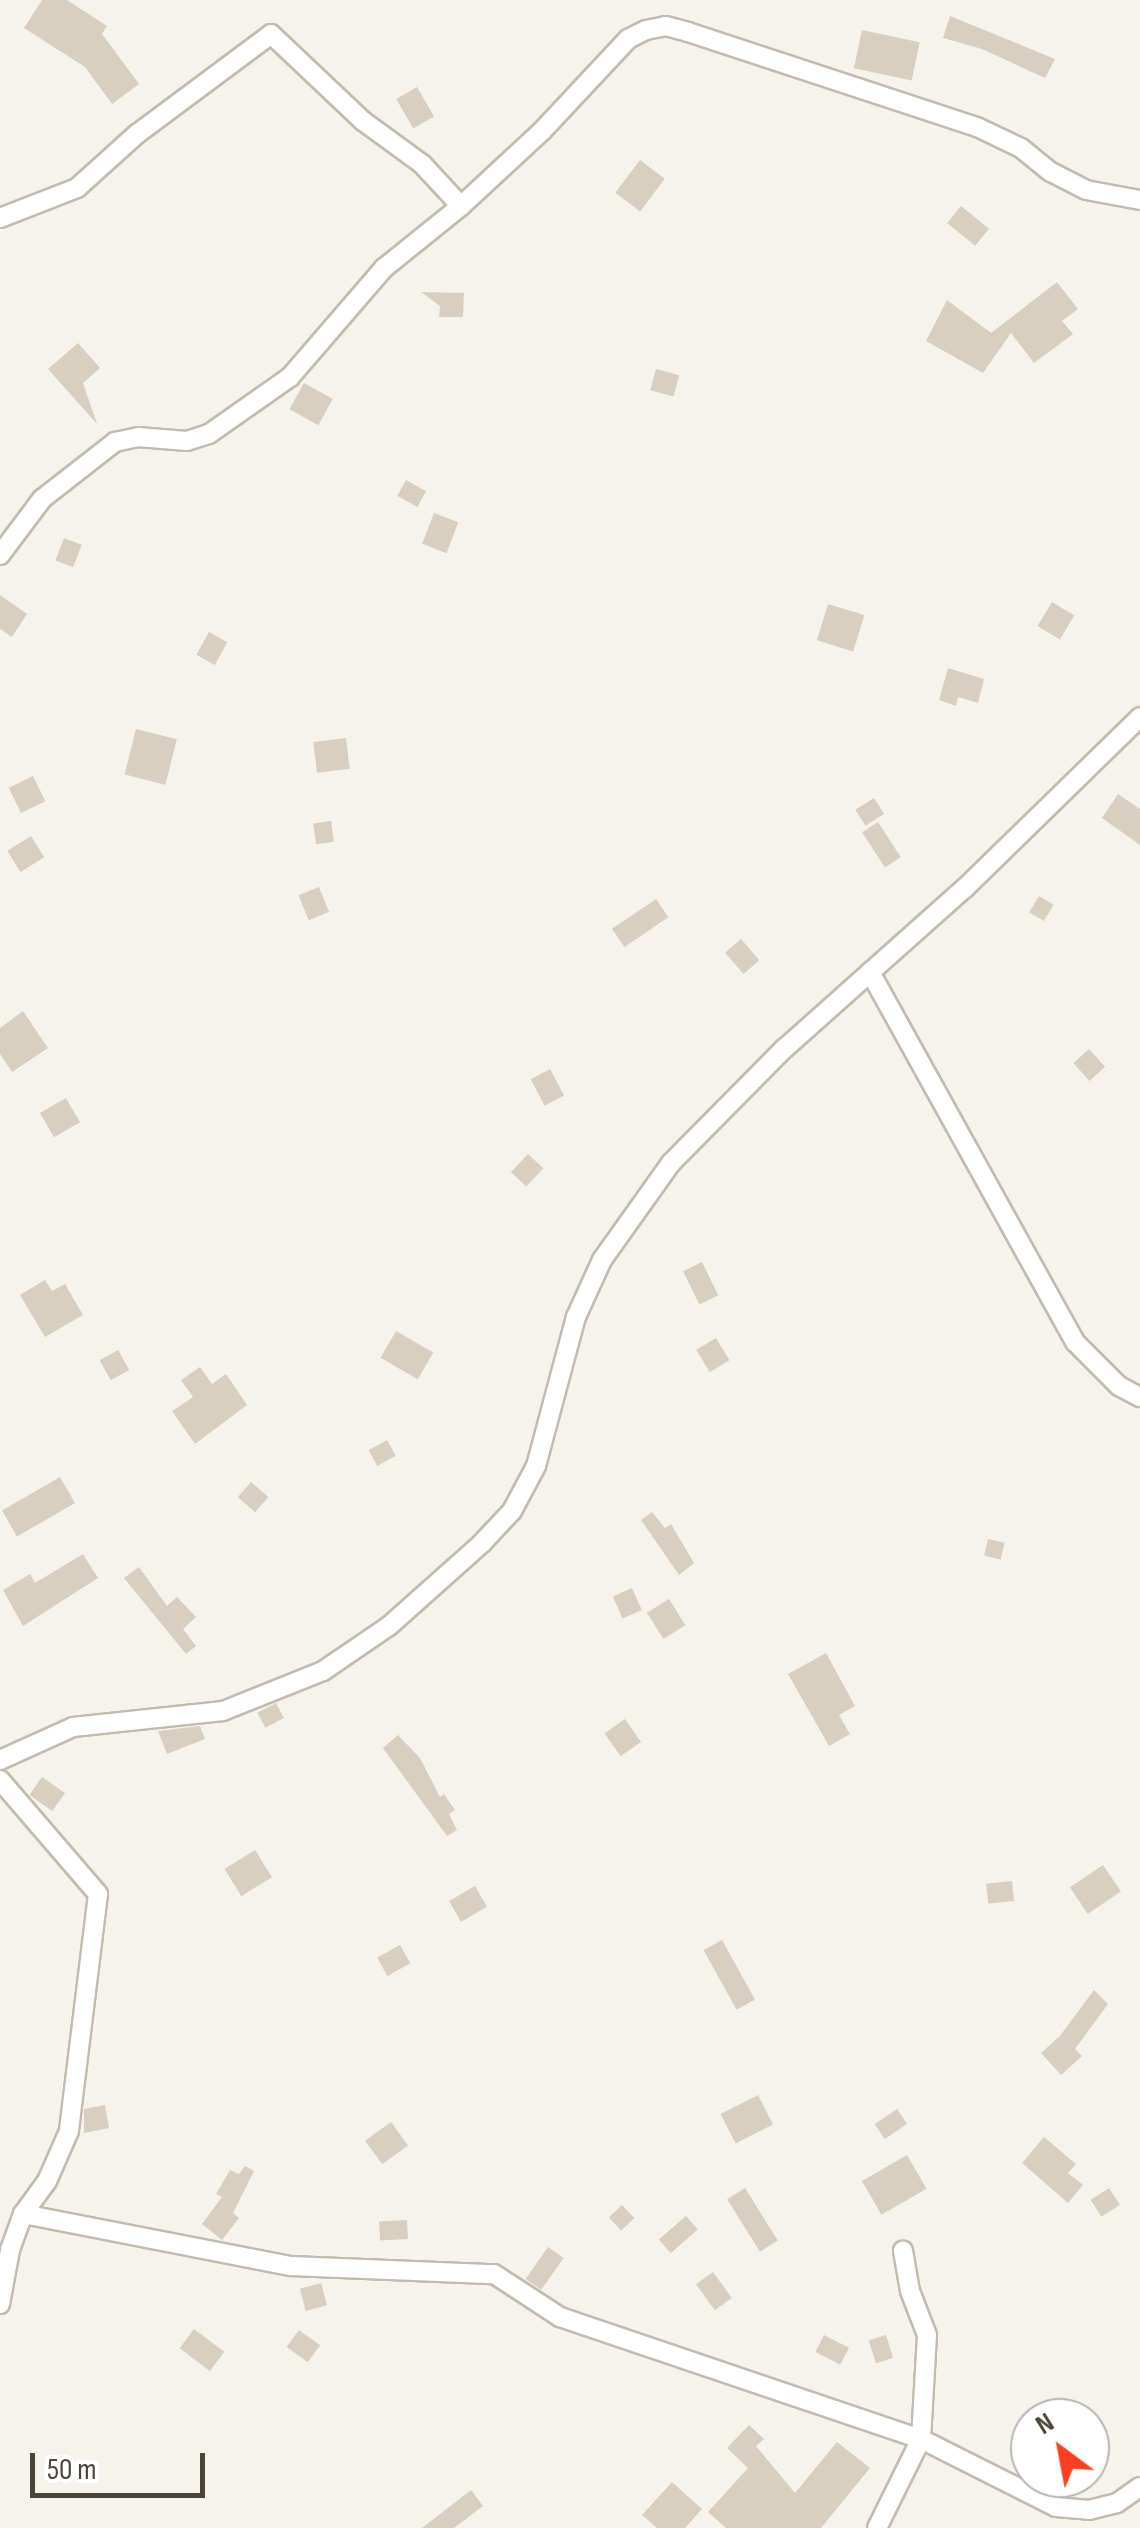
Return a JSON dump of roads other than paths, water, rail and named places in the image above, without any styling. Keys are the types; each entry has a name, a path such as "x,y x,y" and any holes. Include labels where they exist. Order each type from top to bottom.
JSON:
{"street":[{"path":"0,555 42,499 115,442 138,438 186,440 209,434 290,377 384,268 461,206 542,131 628,39 666,26 977,127 1022,148 1051,172 1086,190 1140,200"},
{"path":"0,218 77,188 137,134 271,34 363,121 422,164 461,206"},
{"path":"0,1760 73,1726 222,1711 323,1671 389,1626 482,1543 512,1511 536,1466 576,1316 602,1260 671,1163 784,1049 1140,718"},
{"path":"870,972 1075,1342 1119,1386 1140,1397"},
{"path":"0,1780 98,1894 68,2131 47,2180 23,2214 10,2250 0,2304"},
{"path":"23,2214 291,2266 494,2274 560,2317 920,2439 1056,2507 1089,2510 1117,2503 1140,2487"},
{"path":"877,2528 916,2458 920,2439 927,2335 910,2291 902,2250"}]}
